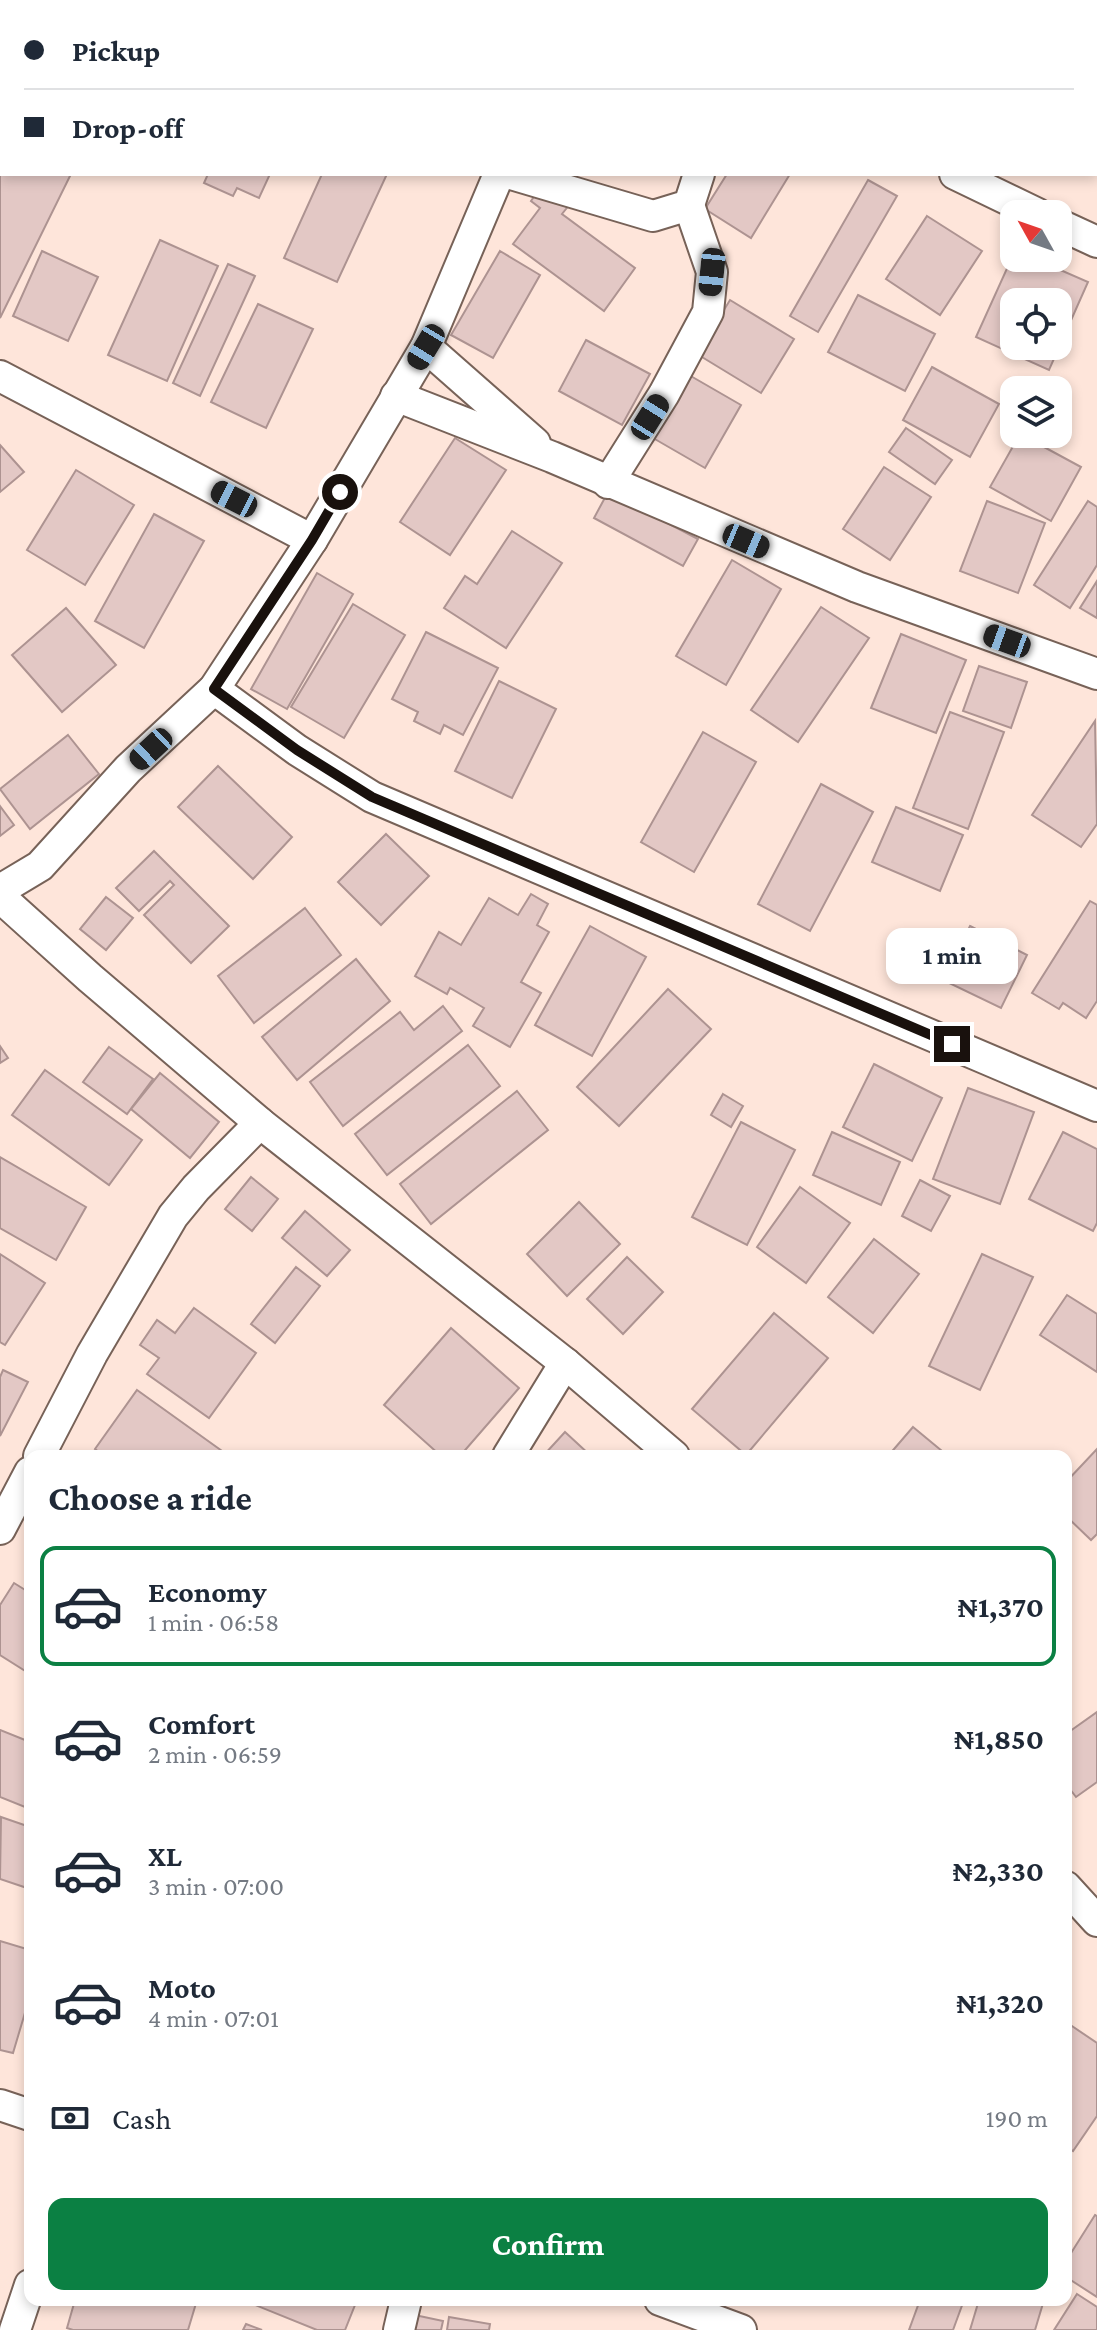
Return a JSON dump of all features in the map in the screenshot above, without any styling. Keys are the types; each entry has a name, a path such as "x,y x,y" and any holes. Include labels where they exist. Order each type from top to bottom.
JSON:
{"street":[{"path":"0,890 40,866 128,769 214,689 312,540 426,347 498,176"},
{"path":"518,176 653,216 689,205"},
{"path":"608,483 664,394 708,312 712,272 689,205 698,176"},
{"path":"959,176 1009,200"},
{"path":"1072,230 1097,242"},
{"path":"426,347 552,457"},
{"path":"0,376 312,540"},
{"path":"396,396 552,457 857,587 1097,674"},
{"path":"214,689 297,750 372,797 1097,1106"},
{"path":"0,897 260,1123 565,1363 667,1450"},
{"path":"42,1450 92,1354 173,1216 260,1123"},
{"path":"512,1450 565,1363"},
{"path":"0,1529 24,1483"},
{"path":"1072,1894 1097,1921"},
{"path":"0,2105 24,2113"},
{"path":"15,2330 24,2303"},
{"path":"399,2330 405,2306"},
{"path":"676,2306 741,2330"}],"building":[{"path":"0,176 70,176 0,318"},
{"path":"207,176 269,176 259,198 237,188 233,196 204,183"},
{"path":"321,176 386,176 337,282 284,258"},
{"path":"726,176 789,176 751,238 705,209"},
{"path":"868,180 897,196 818,332 790,316"},
{"path":"543,184 570,204 562,214 635,268 604,311 513,244 540,208 531,201"},
{"path":"927,216 982,251 940,315 886,279"},
{"path":"160,240 218,266 167,381 108,355"},
{"path":"42,251 98,277 68,341 13,316"},
{"path":"500,251 540,275 493,358 451,335"},
{"path":"228,264 255,276 200,396 173,383"},
{"path":"1005,272 1065,272 1088,282 1072,318 1072,288 1000,288 1000,348 976,337"},
{"path":"858,295 935,334 905,391 828,352"},
{"path":"730,300 794,339 761,393 697,354"},
{"path":"258,304 313,329 266,428 211,402"},
{"path":"586,340 650,374 622,425 559,391"},
{"path":"1027,360 1053,360 1049,370"},
{"path":"932,367 999,404 970,457 903,420"},
{"path":"689,375 741,405 705,468 653,438"},
{"path":"906,428 952,460 935,484 889,452"},
{"path":"455,438 506,470 450,555 400,522"},
{"path":"0,445 24,472 0,492"},
{"path":"1012,448 1046,448 1081,467 1051,521 990,487"},
{"path":"884,467 931,497 890,560 843,529"},
{"path":"76,470 134,505 85,585 27,550"},
{"path":"608,492 698,539 683,566 594,518"},
{"path":"987,501 1045,523 1018,593 960,571"},
{"path":"1088,501 1097,507 1097,565 1070,608 1034,585"},
{"path":"154,514 204,541 144,648 95,621"},
{"path":"512,531 562,563 506,648 444,608 465,576 477,584"},
{"path":"732,560 781,589 726,685 676,656"},
{"path":"317,573 353,594 287,709 251,689"},
{"path":"1097,581 1097,618 1080,608"},
{"path":"353,604 405,635 344,738 291,707"},
{"path":"821,607 869,638 798,742 751,710"},
{"path":"66,608 116,665 62,712 12,655"},
{"path":"426,632 498,668 463,735 444,725 440,734 414,721 418,712 392,699"},
{"path":"901,634 966,660 936,733 871,708"},
{"path":"979,666 1027,682 1011,728 963,711"},
{"path":"499,681 556,709 512,798 455,771"},
{"path":"950,712 1004,732 968,829 913,808"},
{"path":"1095,721 1097,824 1081,847 1032,815"},
{"path":"703,732 756,762 694,872 641,842"},
{"path":"68,735 99,774 30,829 0,789"},
{"path":"218,766 292,837 253,879 178,807"},
{"path":"821,784 873,812 810,931 758,904"},
{"path":"0,806 14,825 0,836"},
{"path":"896,807 963,835 940,891 872,862"},
{"path":"386,834 429,876 381,925 338,882"},
{"path":"154,851 229,926 191,963 144,915 174,885 170,881 139,911 116,888"},
{"path":"531,894 548,904 537,925 549,932 521,982 541,993 510,1047 473,1026 484,1008 450,988 447,994 415,976 439,932 461,945 489,898 518,915"},
{"path":"106,897 133,918 106,950 80,929"},
{"path":"1090,901 1097,905 1097,1001 1086,1018 1063,1003 1059,1009 1032,993"},
{"path":"305,908 341,955 254,1023 218,976"},
{"path":"590,926 646,957 592,1056 535,1025"},
{"path":"970,926 1027,955 1001,1008 943,980"},
{"path":"356,959 390,1001 297,1080 262,1037"},
{"path":"668,989 711,1029 619,1126 577,1087"},
{"path":"443,1006 462,1031 343,1126 310,1082 400,1012 414,1030"},
{"path":"468,1045 500,1086 387,1175 355,1134"},
{"path":"0,1046 8,1058 0,1063"},
{"path":"109,1047 153,1079 127,1114 83,1082"},
{"path":"874,1064 942,1098 912,1161 843,1127"},
{"path":"45,1070 142,1140 109,1185 12,1115"},
{"path":"160,1073 219,1122 190,1158 131,1109"},
{"path":"968,1088 1034,1112 1000,1204 933,1179"},
{"path":"517,1091 548,1130 431,1224 400,1184"},
{"path":"723,1094 743,1106 731,1127 711,1115"},
{"path":"741,1122 795,1150 747,1245 692,1217"},
{"path":"832,1132 900,1162 881,1205 813,1175"},
{"path":"1063,1132 1097,1149 1097,1223 1093,1231 1029,1199"},
{"path":"0,1157 86,1207 56,1260 0,1228"},
{"path":"251,1177 278,1199 252,1231 225,1209"},
{"path":"920,1180 950,1196 931,1231 902,1216"},
{"path":"800,1187 850,1223 806,1283 757,1247"},
{"path":"579,1202 620,1244 567,1296 527,1254"},
{"path":"305,1211 350,1250 327,1276 282,1238"},
{"path":"874,1239 919,1274 873,1333 828,1297"},
{"path":"0,1254 45,1283 5,1345 0,1342"},
{"path":"982,1254 1033,1277 980,1390 929,1366"},
{"path":"627,1257 663,1292 623,1334 587,1299"},
{"path":"296,1267 320,1286 275,1343 251,1324"},
{"path":"1067,1295 1097,1314 1097,1372 1040,1335"},
{"path":"194,1308 256,1353 209,1418 147,1374 159,1358 140,1345 157,1320 175,1333"},
{"path":"774,1313 828,1358 750,1450 740,1450 692,1409"},
{"path":"451,1328 519,1388 465,1450 434,1450 384,1405"},
{"path":"3,1370 28,1382 0,1436 0,1377"},
{"path":"137,1390 221,1450 96,1450"},
{"path":"913,1427 941,1450 893,1450"},
{"path":"565,1432 584,1450 548,1450"},
{"path":"1097,1449 1097,1534 1091,1540 1072,1522 1072,1476"},
{"path":"14,1583 24,1589 24,1670 0,1655 0,1605"},
{"path":"1097,1712 1097,1782 1076,1797 1072,1792 1072,1730"},
{"path":"0,1730 24,1740 24,1807 0,1797"},
{"path":"1,1817 24,1825 24,1887 0,1879"},
{"path":"0,1941 24,1948 24,2016 13,2053 0,2050"},
{"path":"1072,2026 1097,2043 1097,2116 1073,2151"},
{"path":"1097,2216 1097,2297 1072,2281 1072,2251"},
{"path":"1077,2294 1097,2307 1097,2330 1054,2330"},
{"path":"73,2306 195,2306 188,2330 67,2328"},
{"path":"258,2306 355,2306 345,2330 317,2330"},
{"path":"918,2306 962,2306 953,2330 909,2330"},
{"path":"977,2306 1042,2306 1035,2330 970,2330"},
{"path":"410,2314 443,2321 441,2330 407,2330"},
{"path":"449,2317 490,2324 489,2330 447,2330"},
{"path":"246,2324 262,2330 243,2330"}],"route":[{"path":"340,492 214,689 297,750 372,797 952,1044"}]}
